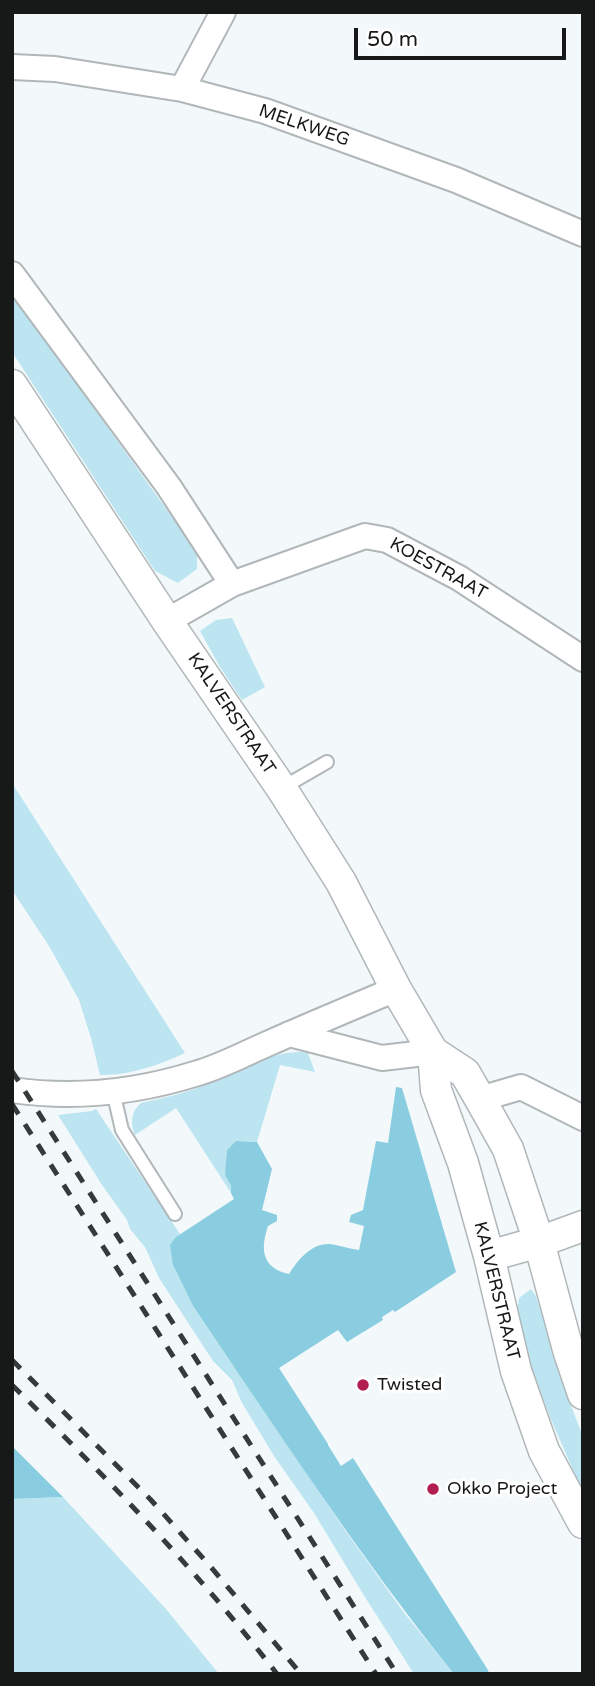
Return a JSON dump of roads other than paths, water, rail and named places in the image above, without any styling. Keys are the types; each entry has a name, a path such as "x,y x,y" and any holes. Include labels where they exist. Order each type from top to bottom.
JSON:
{"street":[{"path":"181,89 223,12"},
{"name":"MELKWEG","path":"12,66 55,69 181,89 265,111 443,175 583,234"},
{"path":"12,274 169,487 232,584"},
{"name":"KALVERSTRAAT","path":"12,385 167,621 282,789 341,882 396,989 433,1052 464,1073 481,1099 508,1149 539,1242 583,1394"},
{"name":"KOESTRAAT","path":"167,621 232,584 365,536 387,540 459,578 583,659"},
{"path":"12,1090 59,1095 153,1086 201,1073 396,989"},
{"path":"289,1034 382,1058 433,1052"},
{"name":"KALVERSTRAAT","path":"433,1052 436,1090 463,1163 489,1256 516,1371 544,1451 583,1523"},
{"path":"481,1099 521,1087 583,1118"},
{"path":"489,1256 583,1226"}],"lane":[{"path":"282,789 327,762"},
{"path":"113,1091 122,1130 175,1214"}],"railway":[{"path":"12,1071 397,1674"},
{"path":"12,1104 376,1674"},
{"path":"12,1360 151,1500 301,1674"},
{"path":"12,1385 149,1525 215,1598 277,1674"}],"place":[{"name":"Twisted","path":"363,1385"},
{"name":"Okko Project","path":"433,1489"}]}
